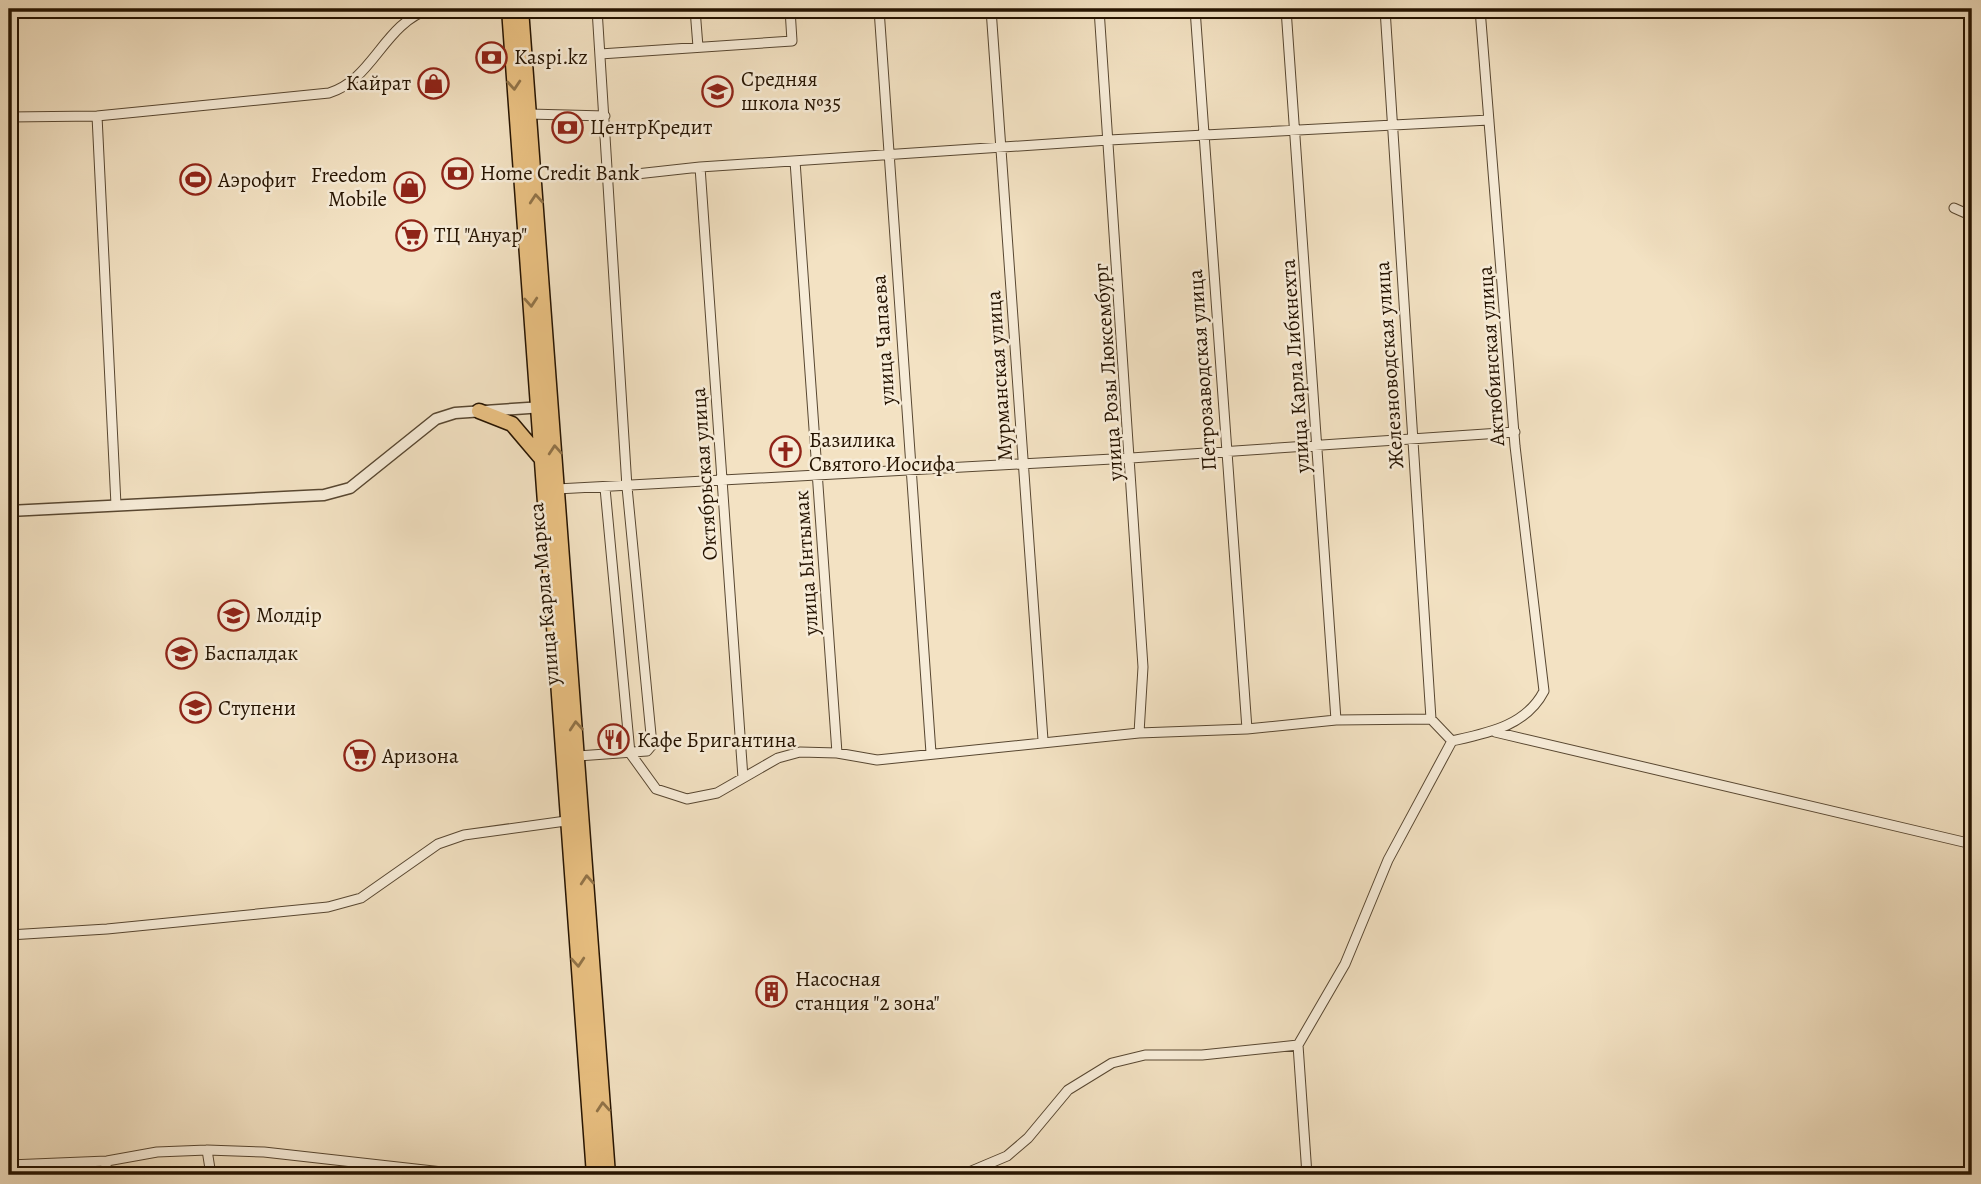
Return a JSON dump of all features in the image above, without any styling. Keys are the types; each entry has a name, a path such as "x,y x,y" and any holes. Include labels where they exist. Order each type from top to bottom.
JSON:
{"main road":[{"name":"улица Карла Маркса","path":"509,9 545,406 557,489 578,756 577,819 594,1175"},
{"name":"улица Карла Маркса","path":"521,9 545,406 542,459 608,1175"},
{"path":"479,411 512,424 526,436 542,459"}],"street":[{"path":"9,117 97,116 295,99 338,90 358,74 402,21 430,9"},
{"path":"578,756 647,751 652,745 627,487 597,9"},
{"path":"695,9 698,47"},
{"path":"600,54 792,41 790,9"},
{"name":"улица Чапаева","path":"879,9 909,470 932,753"},
{"name":"Мурманская улица","path":"991,9 1042,740"},
{"name":"улица Розы Люксембург","path":"1100,9 1143,667 1139,733"},
{"name":"Петрозаводская улица","path":"1195,9 1247,729"},
{"name":"улица Карла Либкнехта","path":"1286,9 1336,720"},
{"name":"Железноводская улица","path":"1385,9 1431,719"},
{"name":"Актюбинская улица","path":"1480,9 1515,432 1544,691 1533,710 1495,732"},
{"path":"529,114 605,116"},
{"path":"97,116 116,505"},
{"path":"609,177 700,167 1109,140 1489,120"},
{"name":"улица Ынтымак","path":"795,161 837,753"},
{"name":"Октябрьская улица","path":"700,167 743,778"},
{"path":"1954,208 1972,216"},
{"path":"9,511 324,495 350,488 436,419 479,411 545,406"},
{"path":"557,489 1131,458 1515,432"},
{"path":"605,488 629,752 656,789 687,799 717,793 778,758 800,752 837,753 877,760 1042,740 1247,729 1336,720 1431,719 1452,741"},
{"path":"1307,1175 1298,1045 1345,964 1388,860 1452,741 1495,732 1972,844"},
{"path":"9,935 107,929 328,907 361,898 439,844 464,835 577,819"},
{"path":"962,1175 1007,1156 1028,1138 1068,1090 1112,1063 1145,1055 1202,1055 1298,1045"},
{"path":"207,1150 211,1175"},
{"path":"9,1165 107,1161 157,1152 207,1150 264,1152 469,1175"},
{"path":"104,1175 107,1161"}],"place":[{"name":"Kaspi.kz","path":"491,57"},
{"name":"Кайрат","path":"434,83"},
{"name":"Средняя школа №35","path":"718,91"},
{"name":"ЦентрКредит","path":"567,127"},
{"name":"Home Credit Bank","path":"457,173"},
{"name":"Аэрофит","path":"195,180"},
{"name":"Freedom Mobile","path":"410,187"},
{"name":"ТЦ \"Ануар\"","path":"411,235"},
{"name":"Базилика Святого Иосифа","path":"786,452"},
{"name":"Молдiр","path":"233,615"},
{"name":"Баспалдак","path":"181,653"},
{"name":"Ступени","path":"195,708"},
{"name":"Кафе Бригантина","path":"614,740"},
{"name":"Аризона","path":"359,756"},
{"name":"Насосная станция \"2 зона\"","path":"772,991"}]}
